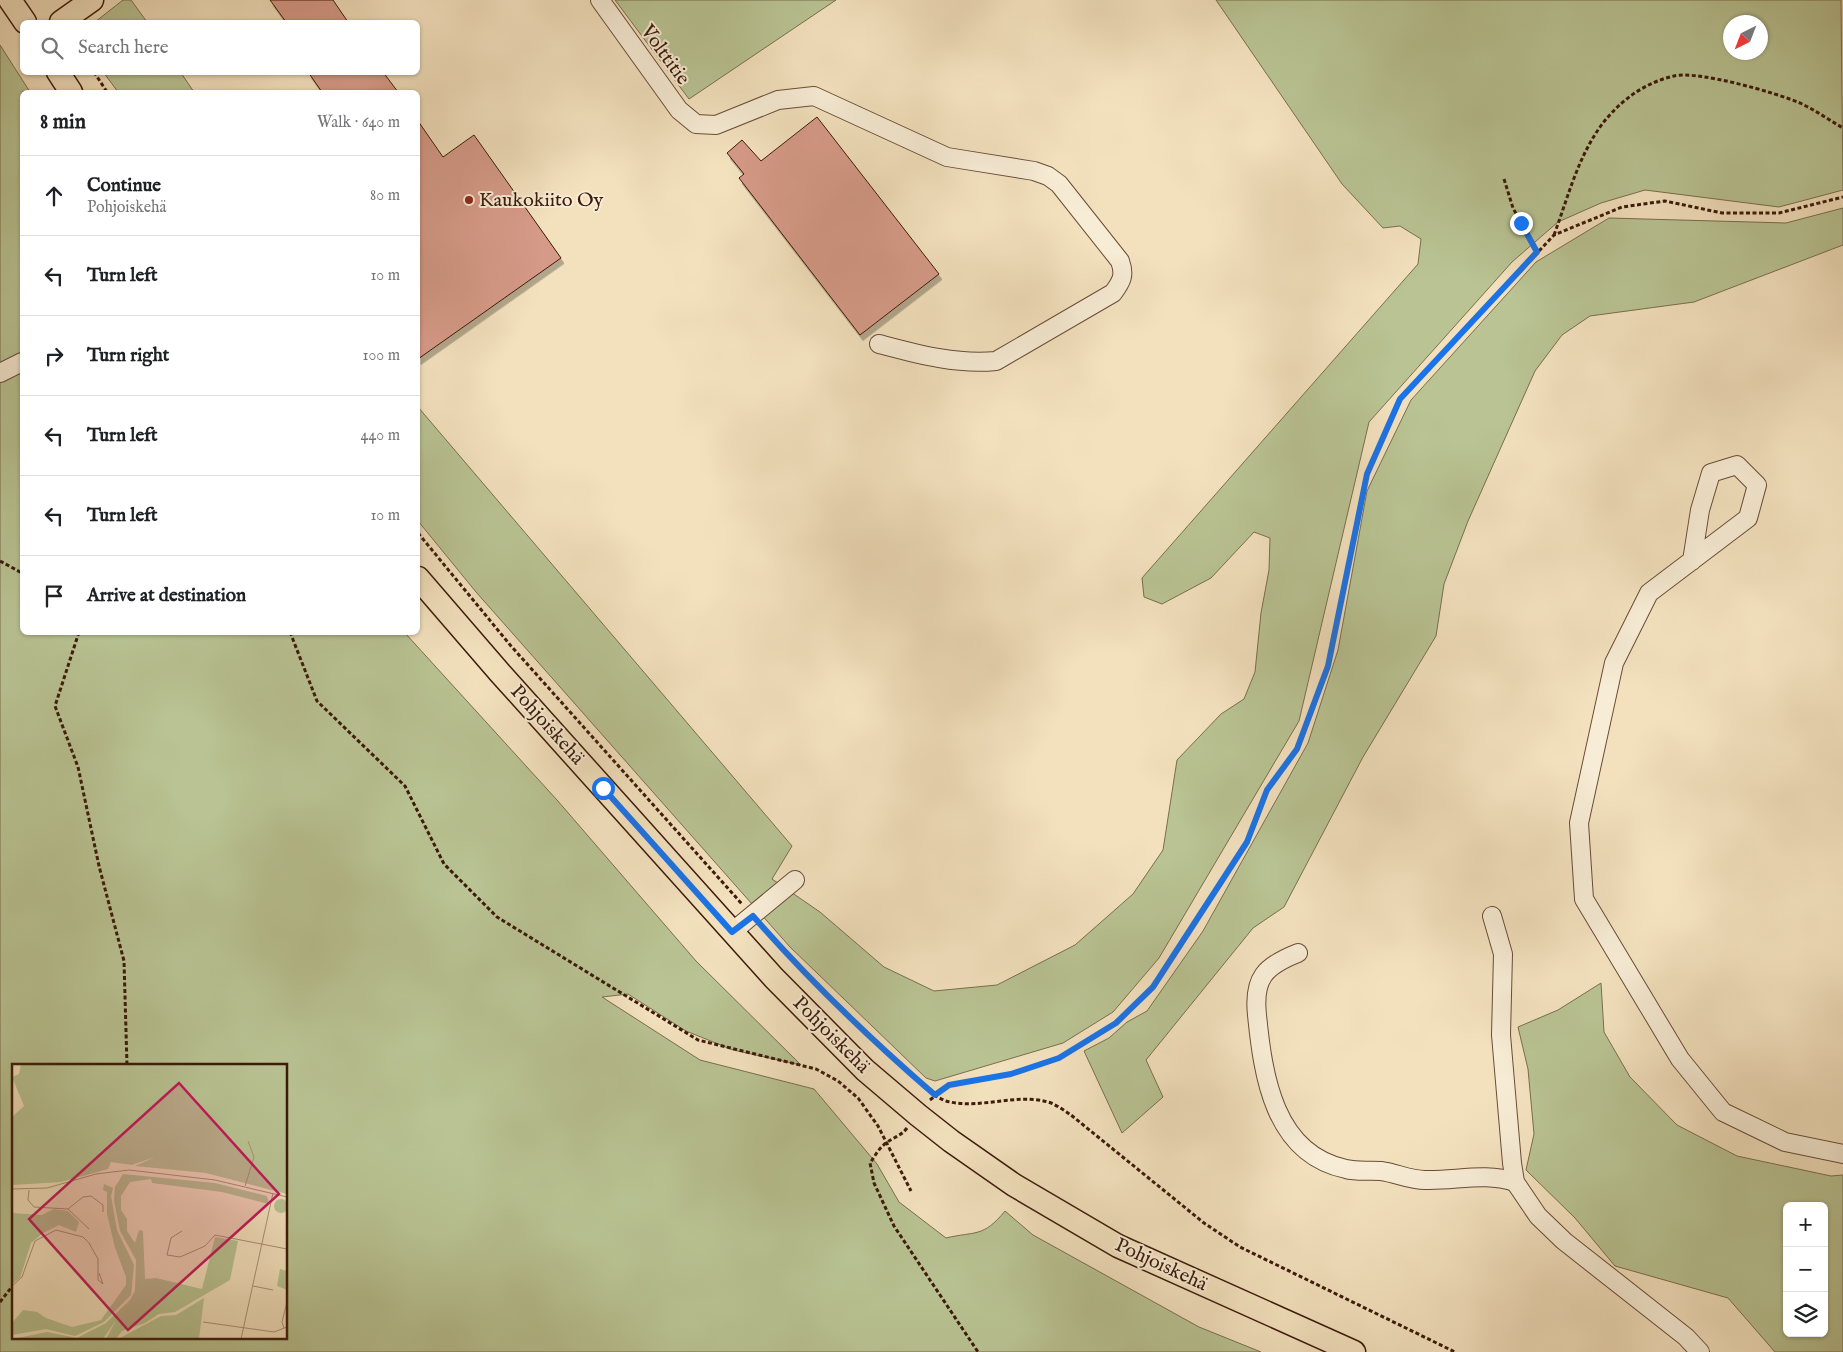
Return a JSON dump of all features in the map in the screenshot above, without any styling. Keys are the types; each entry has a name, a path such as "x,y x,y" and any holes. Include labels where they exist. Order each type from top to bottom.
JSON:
{"main road":[{"path":"10,0 24,20"},
{"path":"64,20 92,0"},
{"path":"60,75 70,90"},
{"name":"Pohjoiskehä","path":"420,580 732,932 827,1034 866,1070 951,1141 1006,1179 1118,1246 1354,1352"}],"street":[{"name":"Volttitie","path":"600,0 679,110 696,124 716,126 778,100 814,96 947,157 1034,171 1048,176 1059,184 1120,261 1124,272 1122,282 1113,293 996,361 979,362 923,356 879,344"},
{"path":"0,373 20,363"},
{"path":"1692,561 1700,510 1711,473 1737,465 1757,485 1748,518 1692,561 1649,593 1614,663 1579,822 1584,899 1680,1059 1722,1112 1785,1142 1843,1154"},
{"path":"732,932 795,880"},
{"path":"1492,916 1502,954 1501,1035 1515,1182 1538,1216 1564,1241 1686,1337 1700,1352"},
{"path":"1298,953 1278,961 1264,972 1255,996 1259,1035 1273,1102 1286,1130 1311,1156 1346,1169 1383,1172 1423,1180 1483,1176 1499,1177 1515,1182"}],"path":[{"path":"1554,236 1578,167 1596,132 1625,99 1650,85 1675,75 1695,74 1800,103 1843,128"},
{"path":"96,75 106,90"},
{"path":"1504,179 1513,208 1537,252"},
{"path":"935,1095 949,1085 1011,1074 1059,1058 1116,1023 1153,987 1247,842 1267,790 1297,749 1328,666 1367,474 1400,399 1537,252 1554,236 1622,207 1665,201 1722,213 1779,213 1843,197"},
{"path":"420,535 512,646 792,960 872,1040 935,1095 948,1102 965,1104 1033,1100 1052,1104 1071,1115 1204,1223 1240,1247 1455,1352"},
{"path":"0,562 20,572"},
{"path":"78,635 55,706 78,767 99,866 124,961 127,1064"},
{"path":"291,635 317,701 404,786 444,864 497,917 698,1040 816,1069 838,1080 858,1098 887,1142 911,1191"},
{"path":"887,1142 870,1163 874,1184 894,1226 950,1307 978,1352"},
{"path":"0,1302 12,1287"}],"green space":[{"path":"123,0 131,0 146,20 98,20"},
{"path":"615,0 836,0 689,99"},
{"path":"1216,0 1841,0 1843,190 1779,207 1645,190 1601,203 1558,222 1512,262 1369,422 1299,721 1159,958 1113,1012 1063,1043 935,1081 926,1078 790,947 476,592 420,523 420,409 792,846 772,879 820,912 884,967 934,991 997,985 1075,945 1133,894 1163,850 1177,760 1221,714 1244,699 1255,672 1261,613 1269,570 1270,538 1254,532 1211,578 1162,604 1144,597 1142,578 1418,264 1421,239 1400,226 1383,228 1342,184"},
{"path":"0,45 29,90 20,90 20,635 407,635 557,800 696,961 801,1065 733,1050 686,1031 628,994 602,997 700,1060 814,1089 877,1164 899,1202 946,1238 984,1230 991,1226 1005,1211 1033,1235 1199,1327 1261,1352 0,1352"},
{"path":"105,75 182,75 193,90 117,90"},
{"path":"1843,208 1843,245 1694,302 1590,316 1562,335 1535,371 1468,521 1444,584 1436,636 1363,757 1284,907 1253,928 1146,1060 1163,1097 1122,1133 1084,1051 1109,1038 1127,1022 1147,1011 1203,931 1308,743 1338,650 1367,491 1411,400 1536,262 1609,218 1786,223"},
{"path":"1601,983 1604,1032 1630,1077 1677,1125 1737,1156 1831,1176 1843,1175 1843,1352 1775,1352 1728,1298 1615,1266 1575,1218 1526,1170 1534,1134 1528,1069 1518,1027 1558,1010"}],"building":[{"path":"270,0 333,0 347,20 285,20"},
{"path":"310,75 385,75 396,90 321,90"},
{"path":"817,117 939,274 860,335 739,178 744,174 727,153 742,140 761,161"},
{"name":"Kaukokiito Oy","path":"420,124 443,157 474,135 561,258 420,358"}],"place":[{"name":"Kaukokiito Oy","path":"469,200"}],"route":[{"path":"603,788 732,932 753,916 792,960 872,1040 935,1095 949,1085 1011,1074 1059,1058 1073,1050 1116,1023 1153,987 1247,842 1267,790 1297,749 1328,666 1367,474 1380,442 1400,399 1537,252 1521,223"}]}
